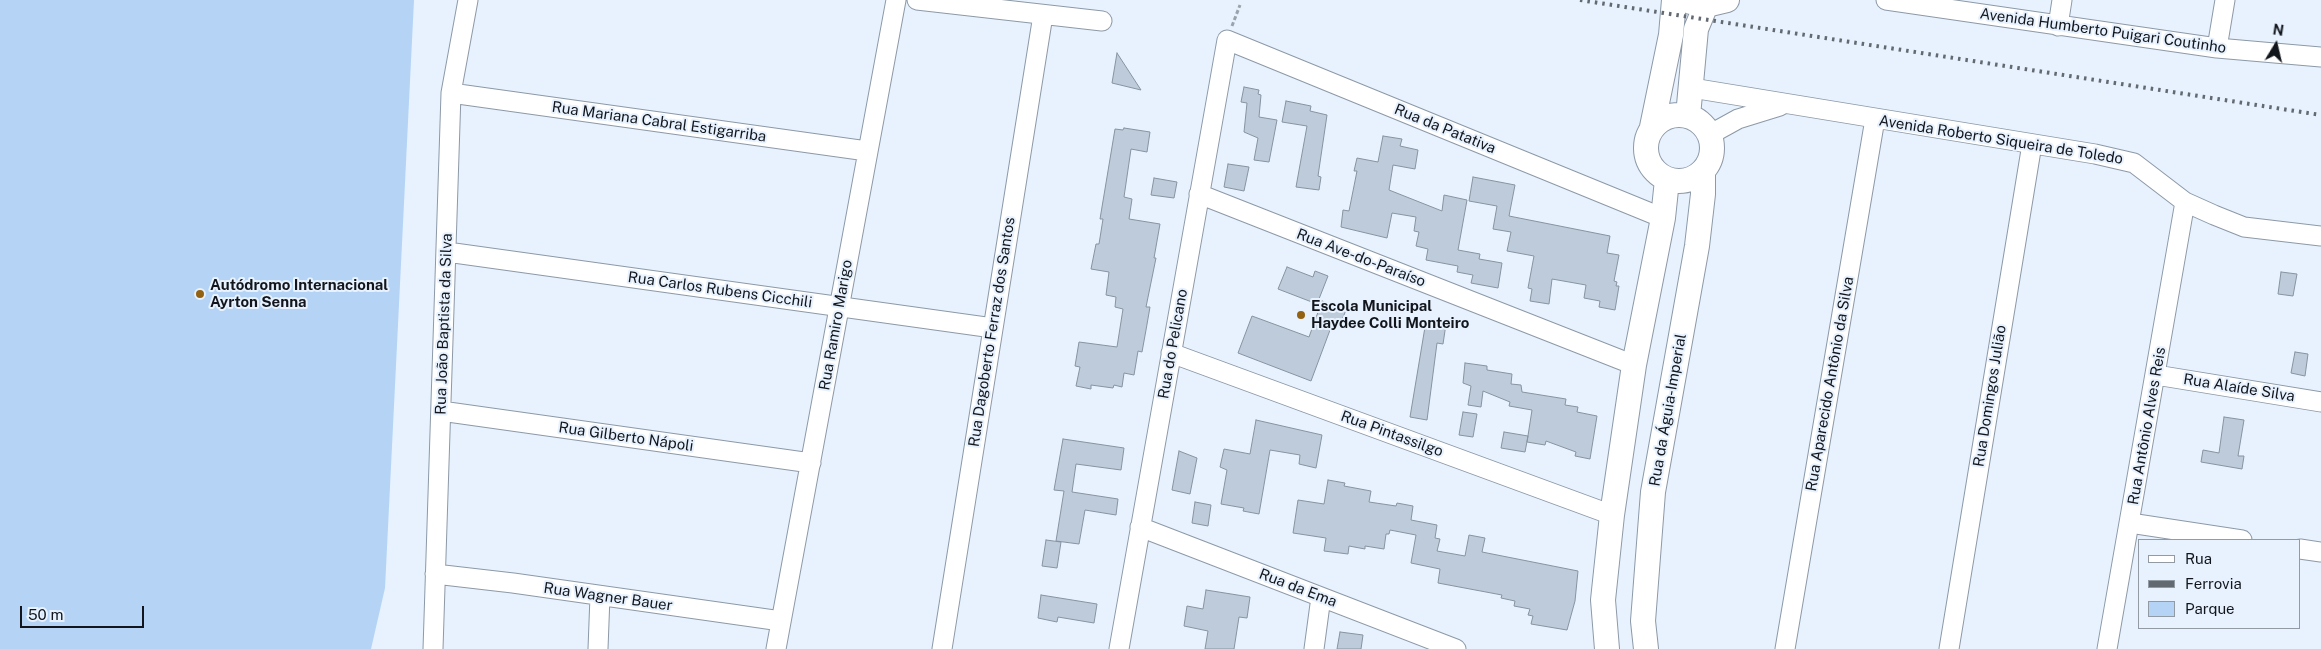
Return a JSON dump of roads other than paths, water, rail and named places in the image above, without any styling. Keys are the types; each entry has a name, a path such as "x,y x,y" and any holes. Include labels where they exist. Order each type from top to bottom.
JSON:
{"street":[{"name":"Rua João Baptista da Silva","path":"433,649 451,93 468,0"},
{"name":"Rua Ramiro Marigo","path":"776,649 896,0"},
{"path":"917,0 1102,21"},
{"path":"1652,127 1668,116 1688,116 1700,123 1709,135 1712,154 1703,171 1686,181 1667,180 1650,167 1646,157 1646,142 1652,127 1671,35 1674,0"},
{"path":"2058,26 2062,0"},
{"path":"2217,48 2225,0"},
{"name":"Avenida Humberto Puigari Coutinho","path":"1896,1 2217,48 2321,57"},
{"path":"1688,116 1696,29 1707,2"},
{"name":"Rua Dagoberto Ferraz dos Santos","path":"942,649 1042,15"},
{"name":"Rua do Pelicano","path":"1118,649 1226,40"},
{"name":"Rua da Patativa","path":"1226,40 1663,218"},
{"name":"Avenida Roberto Siqueira de Toledo","path":"1692,88 2032,144 2134,163 2185,202 2244,227 2321,236"},
{"name":"Rua Mariana Cabral Estigarriba","path":"451,93 867,151"},
{"name":"Avenida Roberto Siqueira de Toledo","path":"1709,135 1738,119 1783,104"},
{"name":"Rua Aparecido Antônio da Silva","path":"1785,649 1875,119"},
{"name":"Rua Domingos Julião","path":"1949,649 2032,144"},
{"name":"Rua da Águia-Imperial","path":"1646,649 1643,621 1653,492 1697,246 1704,194 1703,171"},
{"path":"1607,649 1602,600 1612,515 1634,365 1663,218 1667,180"},
{"name":"Rua Ave-do-Paraíso","path":"1199,194 1634,365"},
{"name":"Rua Antônio Alves Reis","path":"2107,649 2185,202"},
{"name":"Rua Carlos Rubens Cicchili","path":"447,252 993,328"},
{"name":"Rua Pintassilgo","path":"1171,353 1612,515"},
{"name":"Rua Alaíde Silva","path":"2156,375 2321,402"},
{"name":"Rua Gilberto Nápoli","path":"441,411 811,463"},
{"path":"2130,523 2235,539"},
{"name":"Rua da Ema","path":"1140,527 1456,649"},
{"path":"2301,549 2321,552"},
{"name":"Rua Wagner Bauer","path":"435,574 514,583 781,621"},
{"path":"598,649 600,596"},
{"path":"1314,649 1321,597"}],"railway":[{"path":"1580,0 2321,115"}],"place":[{"name":"Autódromo Internacional Ayrton Senna","path":"200,294"},
{"name":"Escola Municipal Haydee Colli Monteiro","path":"1301,315"}]}
